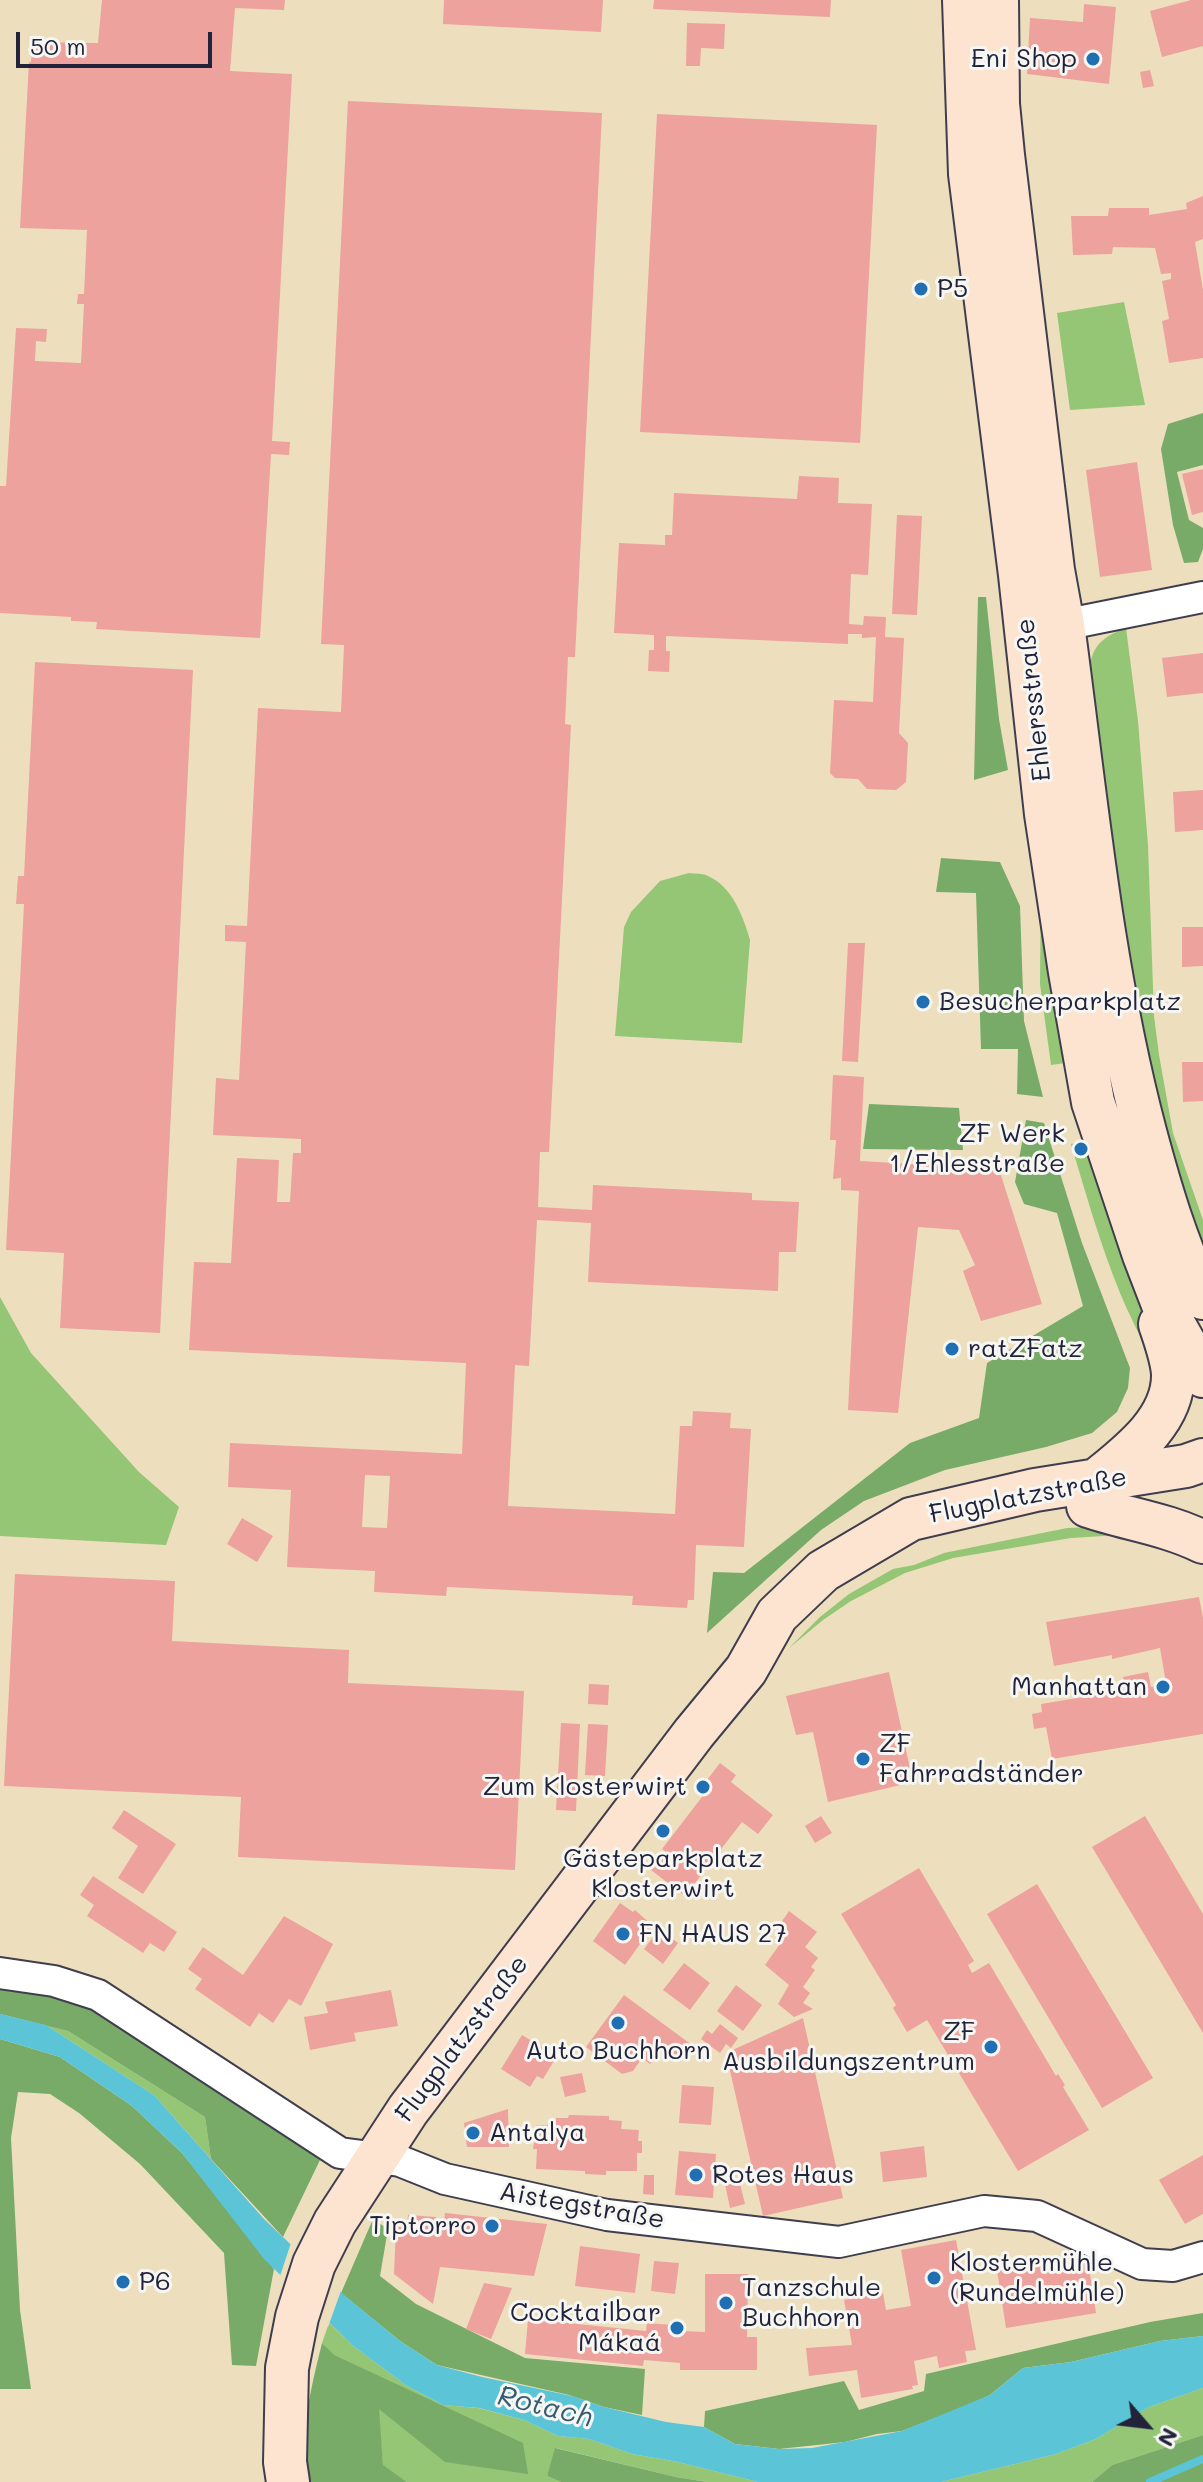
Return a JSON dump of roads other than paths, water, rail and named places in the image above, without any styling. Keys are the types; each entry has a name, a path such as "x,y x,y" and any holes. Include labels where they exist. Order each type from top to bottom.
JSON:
{"street":[{"name":"Ehlersstraße","path":"964,0 970,174 1046,814 1070,972 1093,1102 1164,1307 1203,1376"},
{"name":"Ehlersstraße","path":"997,0 998,104 1003,155 1053,570 1109,972 1132,1083 1160,1187 1203,1298"},
{"path":"1063,625 1203,597"},
{"path":"1093,1102 1105,1177 1165,1338 1173,1374 1166,1408 1139,1446 1091,1494 1123,1518 1160,1525 1203,1542"},
{"name":"Flugplatzstraße","path":"288,2482 285,2462 287,2368 297,2317 314,2264 335,2222 408,2110 675,1757 746,1670 758,1648 790,1632 829,1601 921,1543 1203,1460"},
{"name":"Flugplatzstraße","path":"1091,1494 1133,1495 1203,1489"},
{"name":"Aistegstraße","path":"0,1973 54,1981 98,1995 340,2153 400,2161 445,2179 607,2215 839,2242 984,2211 1037,2216 1142,2264 1173,2266 1203,2257"}],"water":[{"name":"Rotach","path":"0,2014 46,2025 154,2095 264,2219 344,2295 400,2341 437,2365 572,2396 666,2422 704,2427 735,2444 779,2449 812,2448 902,2431 990,2395 1023,2368 1071,2362 1160,2341 1203,2336 1203,2388 1149,2407 1096,2439 1056,2454 941,2482 758,2482 632,2454 589,2439 558,2436 524,2420 479,2408 443,2405 407,2386 352,2345 264,2259 182,2153 132,2106 60,2057 0,2039"}],"waterway":[{"path":"1150,2482 1203,2459"}],"place":[{"name":"Eni Shop","path":"1093,59"},
{"name":"P5","path":"921,289"},
{"name":"Besucherparkplatz","path":"923,1002"},
{"name":"ZF Werk 1/Ehlesstraße","path":"1081,1149"},
{"name":"ratZFatz","path":"952,1349"},
{"name":"Manhattan","path":"1163,1687"},
{"name":"ZF Fahrradständer","path":"863,1759"},
{"name":"Zum Klosterwirt","path":"703,1787"},
{"name":"Gästeparkplatz Klosterwirt","path":"663,1831"},
{"name":"FN HAUS 27","path":"623,1934"},
{"name":"Auto Buchhorn","path":"618,2023"},
{"name":"ZF Ausbildungszentrum","path":"991,2047"},
{"name":"Antalya","path":"473,2133"},
{"name":"Rotes Haus","path":"696,2175"},
{"name":"Tiptorro","path":"492,2226"},
{"name":"Klostermühle (Rundelmühle)","path":"934,2278"},
{"name":"P6","path":"123,2282"},
{"name":"Tanzschule Buchhorn","path":"726,2303"},
{"name":"Cocktailbar Mákaá","path":"677,2328"}]}
